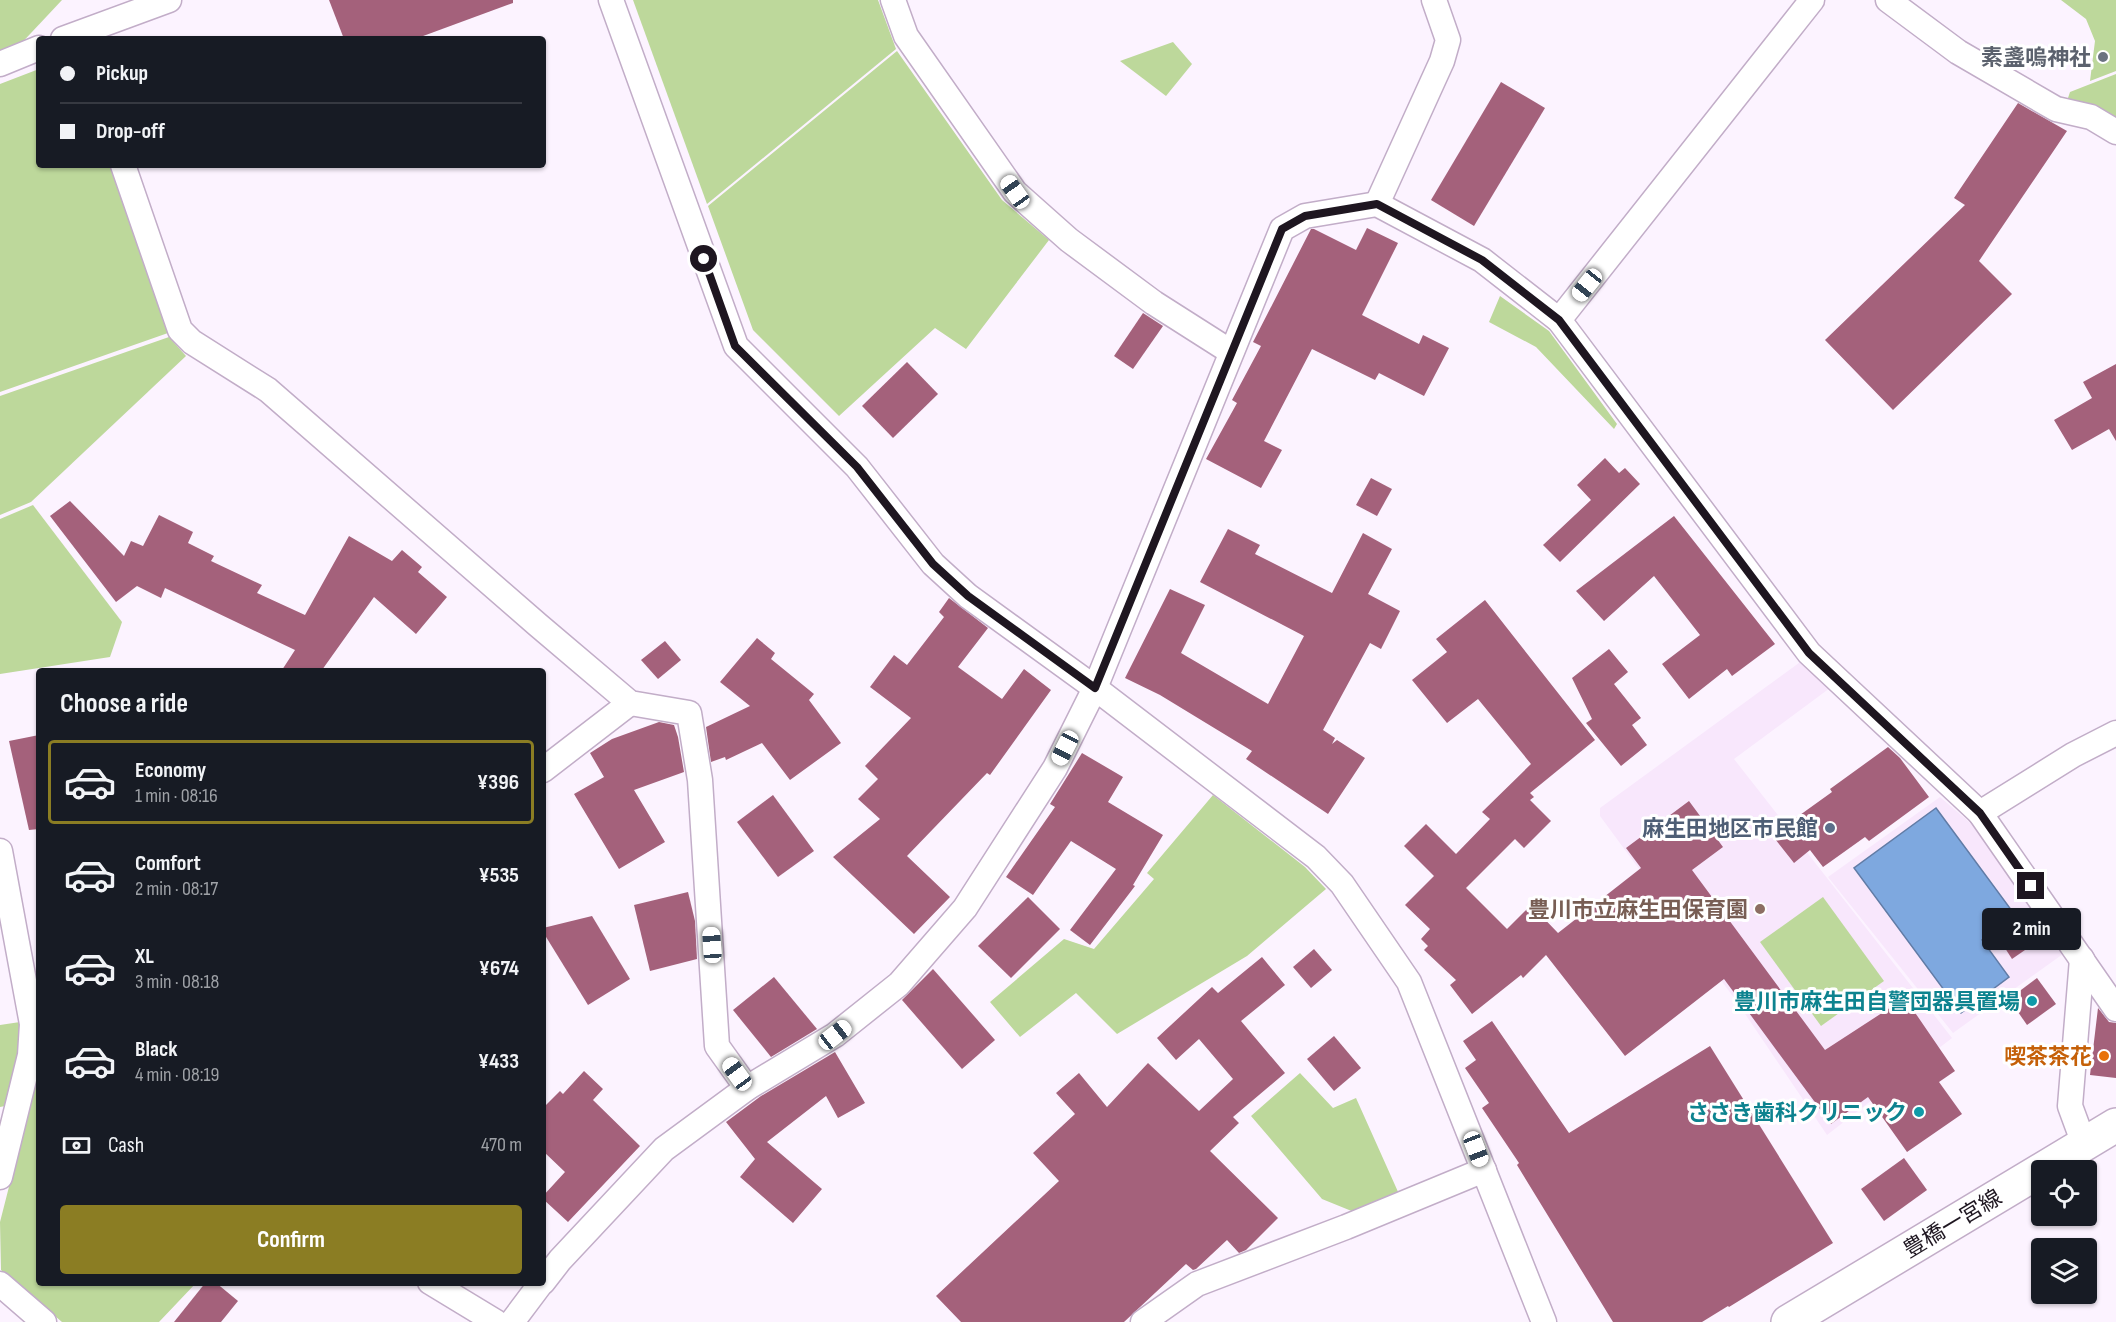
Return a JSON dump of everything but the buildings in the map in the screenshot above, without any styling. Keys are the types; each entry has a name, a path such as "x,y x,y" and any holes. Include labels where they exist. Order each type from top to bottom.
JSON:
{"main road":[{"name":"豊橋一宮線","path":"1788,1322 2116,1125"}],"street":[{"path":"76,36 169,0"},
{"path":"611,0 735,346 857,467 933,564 968,596 1095,688 1316,857 1342,884 1409,982 1544,1322"},
{"path":"892,0 906,36 1015,192 1069,240 1155,303 1231,352"},
{"path":"1377,204 1442,61 1448,40 1434,0"},
{"path":"1559,320 1812,0"},
{"path":"1888,0 1968,58 2056,109 2091,117 2116,132"},
{"path":"0,64 36,49"},
{"path":"124,168 180,330 192,342 268,390 630,703 688,713 700,780 717,1046 747,1088"},
{"path":"546,1278 560,1260 664,1149 747,1088 835,1035 899,984 965,908 1055,768 1095,688 1282,229 1305,216 1377,204 1482,260 1559,320 1809,653 1980,813 2116,1009"},
{"path":"546,768 630,703"},
{"path":"1980,813 2073,755 2116,733"},
{"path":"0,851 32,1024 34,1057 0,1177"},
{"path":"2082,959 2070,1106 2084,1144"},
{"path":"1143,1322 1197,1284 1346,1227 1484,1170"},
{"path":"0,1284 44,1322"},
{"path":"437,1286 496,1322"},
{"path":"512,1322 540,1286"}],"shaded area":[{"name":"豊川市立麻生田保育園","path":"1803,660 1830,688 1734,759 1952,1038 1827,1135 1737,1002 1600,816 1600,808"},
{"path":"1940,797 1975,827 2063,954 1953,1033 1828,877"}],"green space":[{"path":"0,0 62,0 16,49 0,56"},
{"path":"633,0 878,0 896,49 707,204"},
{"name":"素盞嗚神社","path":"2061,0 2116,0 2116,71 2090,81 2095,41 2086,19"},
{"path":"1173,42 1192,64 1166,96 1120,61"},
{"path":"897,51 1002,200 1049,240 966,349 935,328 839,416 753,330 708,206"},
{"path":"36,70 36,168 111,168 168,333 0,392 0,84"},
{"path":"2116,74 2116,119 2067,101 2070,92"},
{"path":"1500,296 1549,331 1617,424 1614,429 1536,347 1489,322"},
{"path":"169,337 186,356 31,502 0,515 0,396"},
{"path":"33,505 122,622 110,657 0,674 0,519"},
{"path":"1213,795 1305,867 1326,889 1247,956 1117,1034 1076,993 1020,1037 990,1002 1064,939 1094,949 1154,879 1147,873"},
{"path":"1823,897 1884,981 1821,1026 1760,942"},
{"path":"20,1022 19,1052 5,1106 0,1107 0,1025"},
{"path":"1300,1073 1333,1108 1356,1098 1399,1194 1354,1212 1322,1199 1251,1116"},
{"path":"35,1085 36,1286 193,1286 159,1322 62,1322 1,1270 0,1222"}],"water":[{"path":"1936,808 2015,915 1982,940 2009,977 1961,1013 1854,868"}],"place":[{"name":"素盞嗚神社","path":"2103,57"},
{"name":"麻生田地区市民館","path":"1830,828"},
{"name":"豊川市立麻生田保育園","path":"1760,909"},
{"name":"豊川市麻生田自警団器具置場","path":"2032,1001"},
{"name":"喫茶茶花","path":"2104,1056"},
{"name":"ささき歯科クリニック","path":"1919,1112"}],"route":[{"path":"704,259 735,346 857,467 933,564 968,596 1095,688 1282,229 1305,216 1377,204 1482,260 1559,320 1809,653 1980,813 2031,886"}]}
